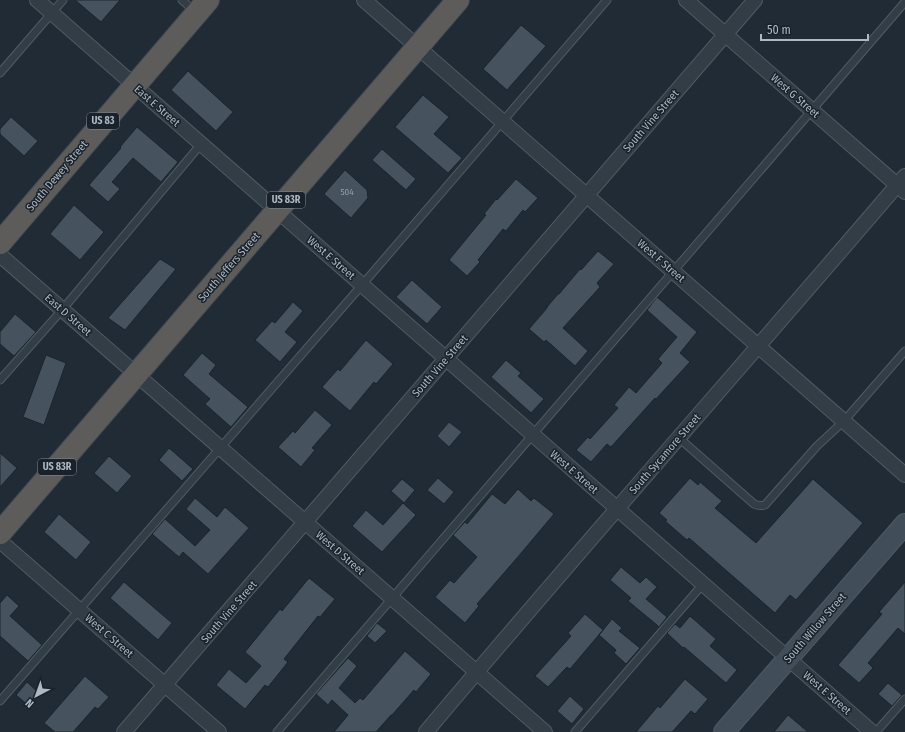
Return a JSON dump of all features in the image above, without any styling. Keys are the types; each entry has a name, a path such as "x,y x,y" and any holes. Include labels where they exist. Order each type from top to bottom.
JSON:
{"highway":[{"name":"South Jeffers Street","path":"0,533 458,0"},
{"name":"South Dewey Street","path":"0,243 134,86 195,4"}],"main road":[{"name":"South Willow Street","path":"724,732 905,524"}],"street":[{"name":"East E Street","path":"37,0 277,211"},
{"name":"West F Street","path":"364,0 905,474"},
{"name":"West G Street","path":"686,0 812,110 902,185"},
{"name":"South Vine Street","path":"124,732 755,0"},
{"name":"South Sycamore Street","path":"426,732 476,672 758,346 902,185"},
{"name":"West E Street","path":"277,211 872,732"},
{"name":"East D Street","path":"0,255 136,374"},
{"name":"West D Street","path":"136,374 545,732"},
{"name":"West C Street","path":"0,541 219,732"}],"lane":[{"path":"0,73 63,0"},
{"path":"0,701 221,448 607,0"},
{"path":"277,732 905,2"},
{"path":"0,380 62,310 201,144"},
{"path":"678,438 754,504 762,506 768,502 817,446 844,421 905,351"},
{"path":"575,732 703,584"},
{"path":"876,732 905,699"}],"building":[{"path":"75,0 120,0 101,22"},
{"path":"521,25 546,46 507,90 483,69"},
{"path":"188,71 233,112 216,131 171,90"},
{"path":"423,95 449,117 434,134 462,158 448,173 395,127"},
{"path":"11,117 38,141 24,156 0,134 0,129"},
{"path":"137,127 178,162 161,182 133,158 112,182 120,189 108,202 89,185"},
{"path":"382,149 416,179 406,190 372,160"},
{"path":"345,170 367,190 368,198 351,218 324,194"},
{"path":"516,179 538,198 525,212 523,210 506,231 503,229 478,260 480,262 467,276 449,260 486,215 484,214 496,199 497,200"},
{"path":"74,205 104,232 80,260 50,234"},
{"path":"598,251 614,264 597,283 600,287 563,328 588,351 575,366 546,340 544,342 529,329 580,269 581,270"},
{"path":"160,259 176,269 125,330 108,318"},
{"path":"412,280 442,307 427,324 396,297"},
{"path":"657,297 697,332 680,353 690,362 611,447 607,444 591,462 576,450 588,437 590,439 618,408 614,405 629,387 636,393 662,363 658,359 677,337 647,310"},
{"path":"293,302 303,311 285,332 297,342 280,362 255,340 272,321 275,323"},
{"path":"15,314 36,332 14,356 0,344 0,332"},
{"path":"366,340 393,364 376,384 374,382 350,411 322,387 338,369 340,371"},
{"path":"202,353 216,365 209,374 248,407 231,427 205,404 210,399 183,375"},
{"path":"46,355 66,363 44,425 23,417"},
{"path":"506,360 521,373 518,376 544,399 531,413 491,377"},
{"path":"315,410 332,425 312,448 315,450 301,467 278,447 293,431 295,433"},
{"path":"449,422 462,432 449,447 437,436"},
{"path":"169,448 193,469 182,481 159,460"},
{"path":"0,453 17,468 0,487"},
{"path":"109,456 132,476 117,493 94,473"},
{"path":"438,478 454,492 444,504 427,490"},
{"path":"690,478 698,485 700,482 722,501 715,508 756,543 813,479 863,523 796,600 790,595 775,613 689,538 687,540 665,521 667,520 659,513"},
{"path":"402,479 415,490 404,503 391,491"},
{"path":"518,489 531,501 534,498 554,514 477,604 479,606 465,623 435,597 450,580 454,583 477,557 453,535 465,522 467,524 492,494 505,504"},
{"path":"195,498 217,517 225,507 249,528 208,574 183,552 179,557 152,534 165,519 195,546 210,530 186,509"},
{"path":"403,503 416,515 382,552 352,526 366,510 383,525"},
{"path":"59,514 91,542 76,560 44,532"},
{"path":"621,567 640,583 646,577 657,587 646,599 667,617 659,627 628,601 631,598 610,580"},
{"path":"309,578 335,599 320,617 318,616 284,659 288,662 268,687 265,685 245,709 216,685 229,669 246,683 261,666 245,652 280,609 282,611"},
{"path":"124,582 172,623 158,640 110,598"},
{"path":"905,582 905,634 898,628 868,663 873,668 859,683 838,665 882,614 879,612"},
{"path":"7,595 19,606 10,616 42,645 28,661 0,636 0,603"},
{"path":"585,614 603,630 570,669 567,667 548,687 535,676 571,636 568,633"},
{"path":"690,616 716,639 710,646 737,670 726,683 667,633 675,624 680,628"},
{"path":"612,619 622,628 619,631 640,648 626,664 614,653 616,650 599,635"},
{"path":"377,623 387,631 375,643 367,636"},
{"path":"405,651 431,674 416,692 414,690 376,732 334,732 348,715 332,700 328,705 316,694 348,658 357,666 339,688 355,703 360,698 363,700"},
{"path":"85,676 109,697 98,709 95,707 73,732 55,732 44,723"},
{"path":"685,679 708,699 695,714 691,711 672,732 636,732 658,706 660,708"},
{"path":"27,682 40,694 29,706 16,695"},
{"path":"888,683 902,695 892,706 878,694"},
{"path":"570,696 584,709 572,724 557,711"},
{"path":"788,715 808,732 774,732"}]}
